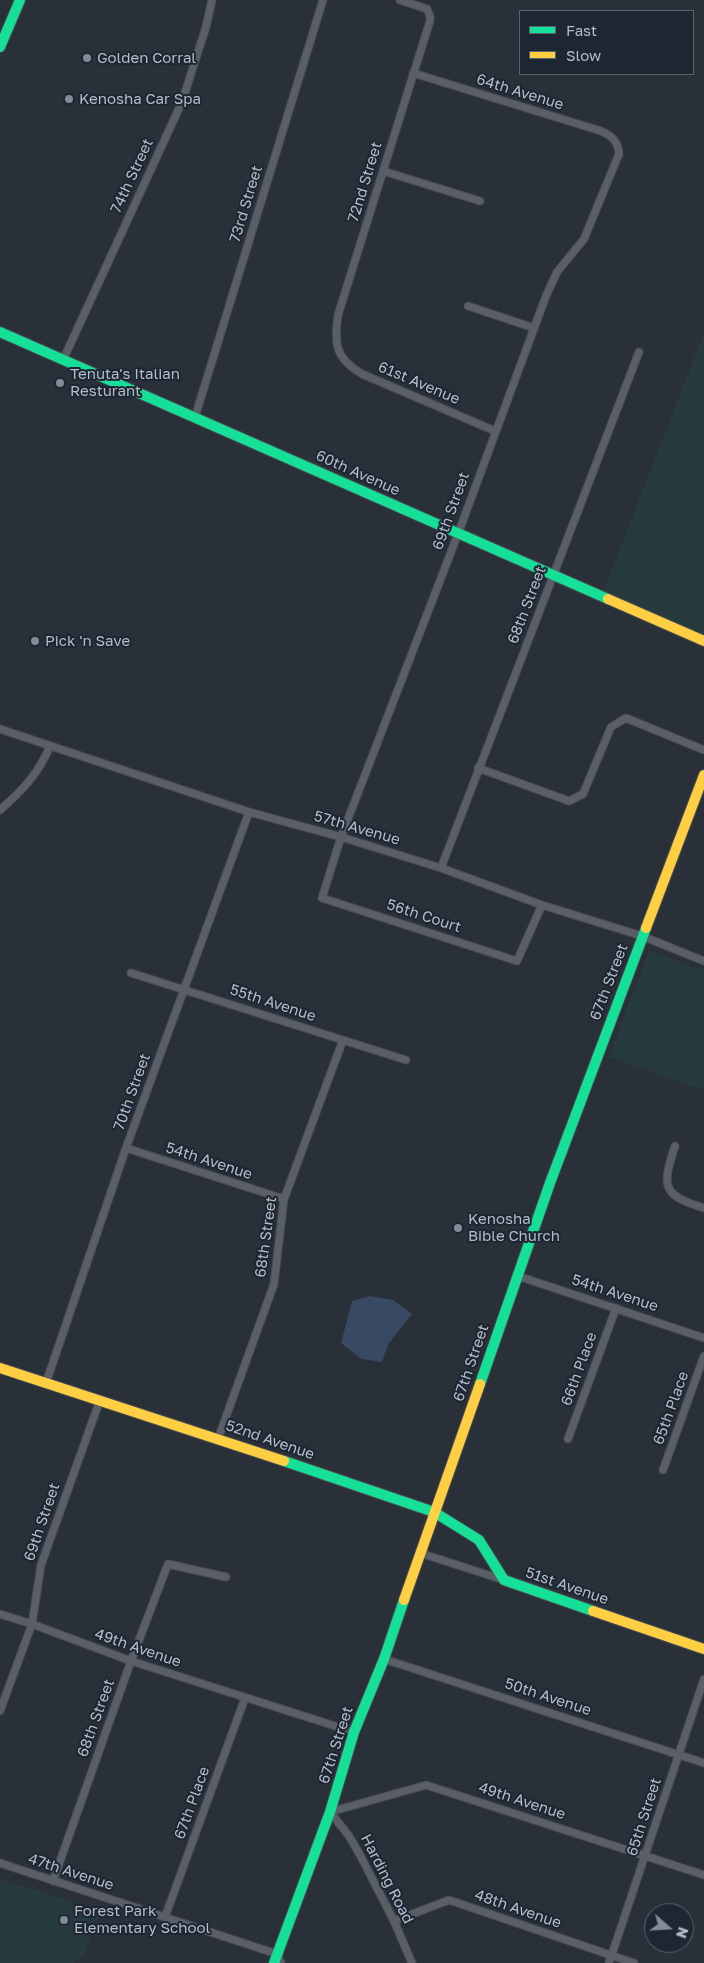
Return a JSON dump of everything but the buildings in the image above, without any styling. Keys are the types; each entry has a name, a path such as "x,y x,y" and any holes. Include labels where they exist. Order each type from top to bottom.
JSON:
{"street":[{"path":"0,47 19,0"},
{"name":"74th Street","path":"63,360 182,102 206,26 212,0"},
{"name":"73rd Street","path":"195,417 323,0"},
{"name":"72nd Street","path":"338,351 335,342 338,315 430,21 427,9 400,0"},
{"name":"64th Avenue","path":"413,73 601,131 611,136 616,142"},
{"name":"69th Street","path":"322,898 341,837 458,534 546,296 558,272 584,239 594,217 619,154 616,142"},
{"path":"383,171 480,201"},
{"path":"468,306 534,328"},
{"name":"60th Avenue","path":"0,332 704,641"},
{"name":"61st Avenue","path":"338,351 353,369 362,374 495,431"},
{"name":"68th Street","path":"441,868 640,352"},
{"path":"478,768 568,801 583,794 611,727 626,718 704,750"},
{"name":"57th Avenue","path":"0,730 249,812 341,837 441,868 542,905 642,936 704,961"},
{"path":"0,810 31,780 40,768 50,746"},
{"name":"67th Street","path":"277,1960 330,1812 354,1732 384,1658 552,1176 704,775"},
{"name":"70th Street","path":"46,1384 126,1148 249,812"},
{"name":"56th Court","path":"322,898 517,961 542,905"},
{"name":"55th Avenue","path":"131,974 184,989 406,1060"},
{"name":"68th Street","path":"218,1439 274,1284 284,1199 343,1040"},
{"path":"675,1146 666,1179 666,1186 680,1199 704,1208"},
{"name":"54th Avenue","path":"126,1148 284,1199"},
{"name":"54th Avenue","path":"518,1276 704,1338"},
{"name":"66th Place","path":"568,1439 616,1308"},
{"name":"65th Place","path":"663,1470 704,1356"},
{"name":"52nd Avenue","path":"0,1368 434,1512 479,1540 504,1580"},
{"name":"69th Street","path":"0,1711 32,1624 41,1565 100,1400"},
{"name":"51st Avenue","path":"420,1554 504,1580 704,1649"},
{"name":"68th Street","path":"53,1881 131,1661 168,1564 226,1577"},
{"name":"49th Avenue","path":"0,1614 131,1661 354,1732"},
{"name":"50th Avenue","path":"384,1658 704,1763"},
{"name":"65th Street","path":"610,1959 704,1679"},
{"name":"67th Place","path":"165,1917 245,1698"},
{"name":"49th Avenue","path":"330,1812 426,1785 704,1875"},
{"name":"Harding Road","path":"330,1812 353,1842 394,1921 412,1963"},
{"name":"47th Avenue","path":"0,1863 165,1917 277,1960"},
{"name":"48th Avenue","path":"394,1921 449,1900 610,1959 634,1963"}],"green space":[{"path":"704,333 704,635 603,592"},
{"path":"649,951 704,970 704,1090 609,1057"},
{"path":"0,1879 100,1911 85,1954 74,1963 0,1963"}],"water":[{"path":"370,1296 393,1300 412,1314 389,1343 382,1362 361,1359 341,1343 352,1301"}],"traffic: fast":[{"path":"0,47 20,0"},
{"path":"0,332 608,599"},
{"path":"480,1384 550,1183 646,928"},
{"path":"284,1461 434,1512 479,1540 504,1580 593,1611"},
{"path":"274,1963 330,1812 354,1732 384,1659 404,1600"}],"traffic: slow":[{"path":"608,599 704,641"},
{"path":"646,928 704,775"},
{"path":"0,1368 284,1461"},
{"path":"404,1600 480,1384"},
{"path":"593,1611 704,1649"}],"place":[{"name":"Golden Corral","path":"87,58"},
{"name":"Kenosha Car Spa","path":"69,99"},
{"name":"Tenuta's Italian Resturant","path":"60,383"},
{"name":"Pick 'n Save","path":"35,641"},
{"name":"Kenosha Bible Church","path":"458,1228"},
{"name":"Forest Park Elementary School","path":"64,1920"}]}
